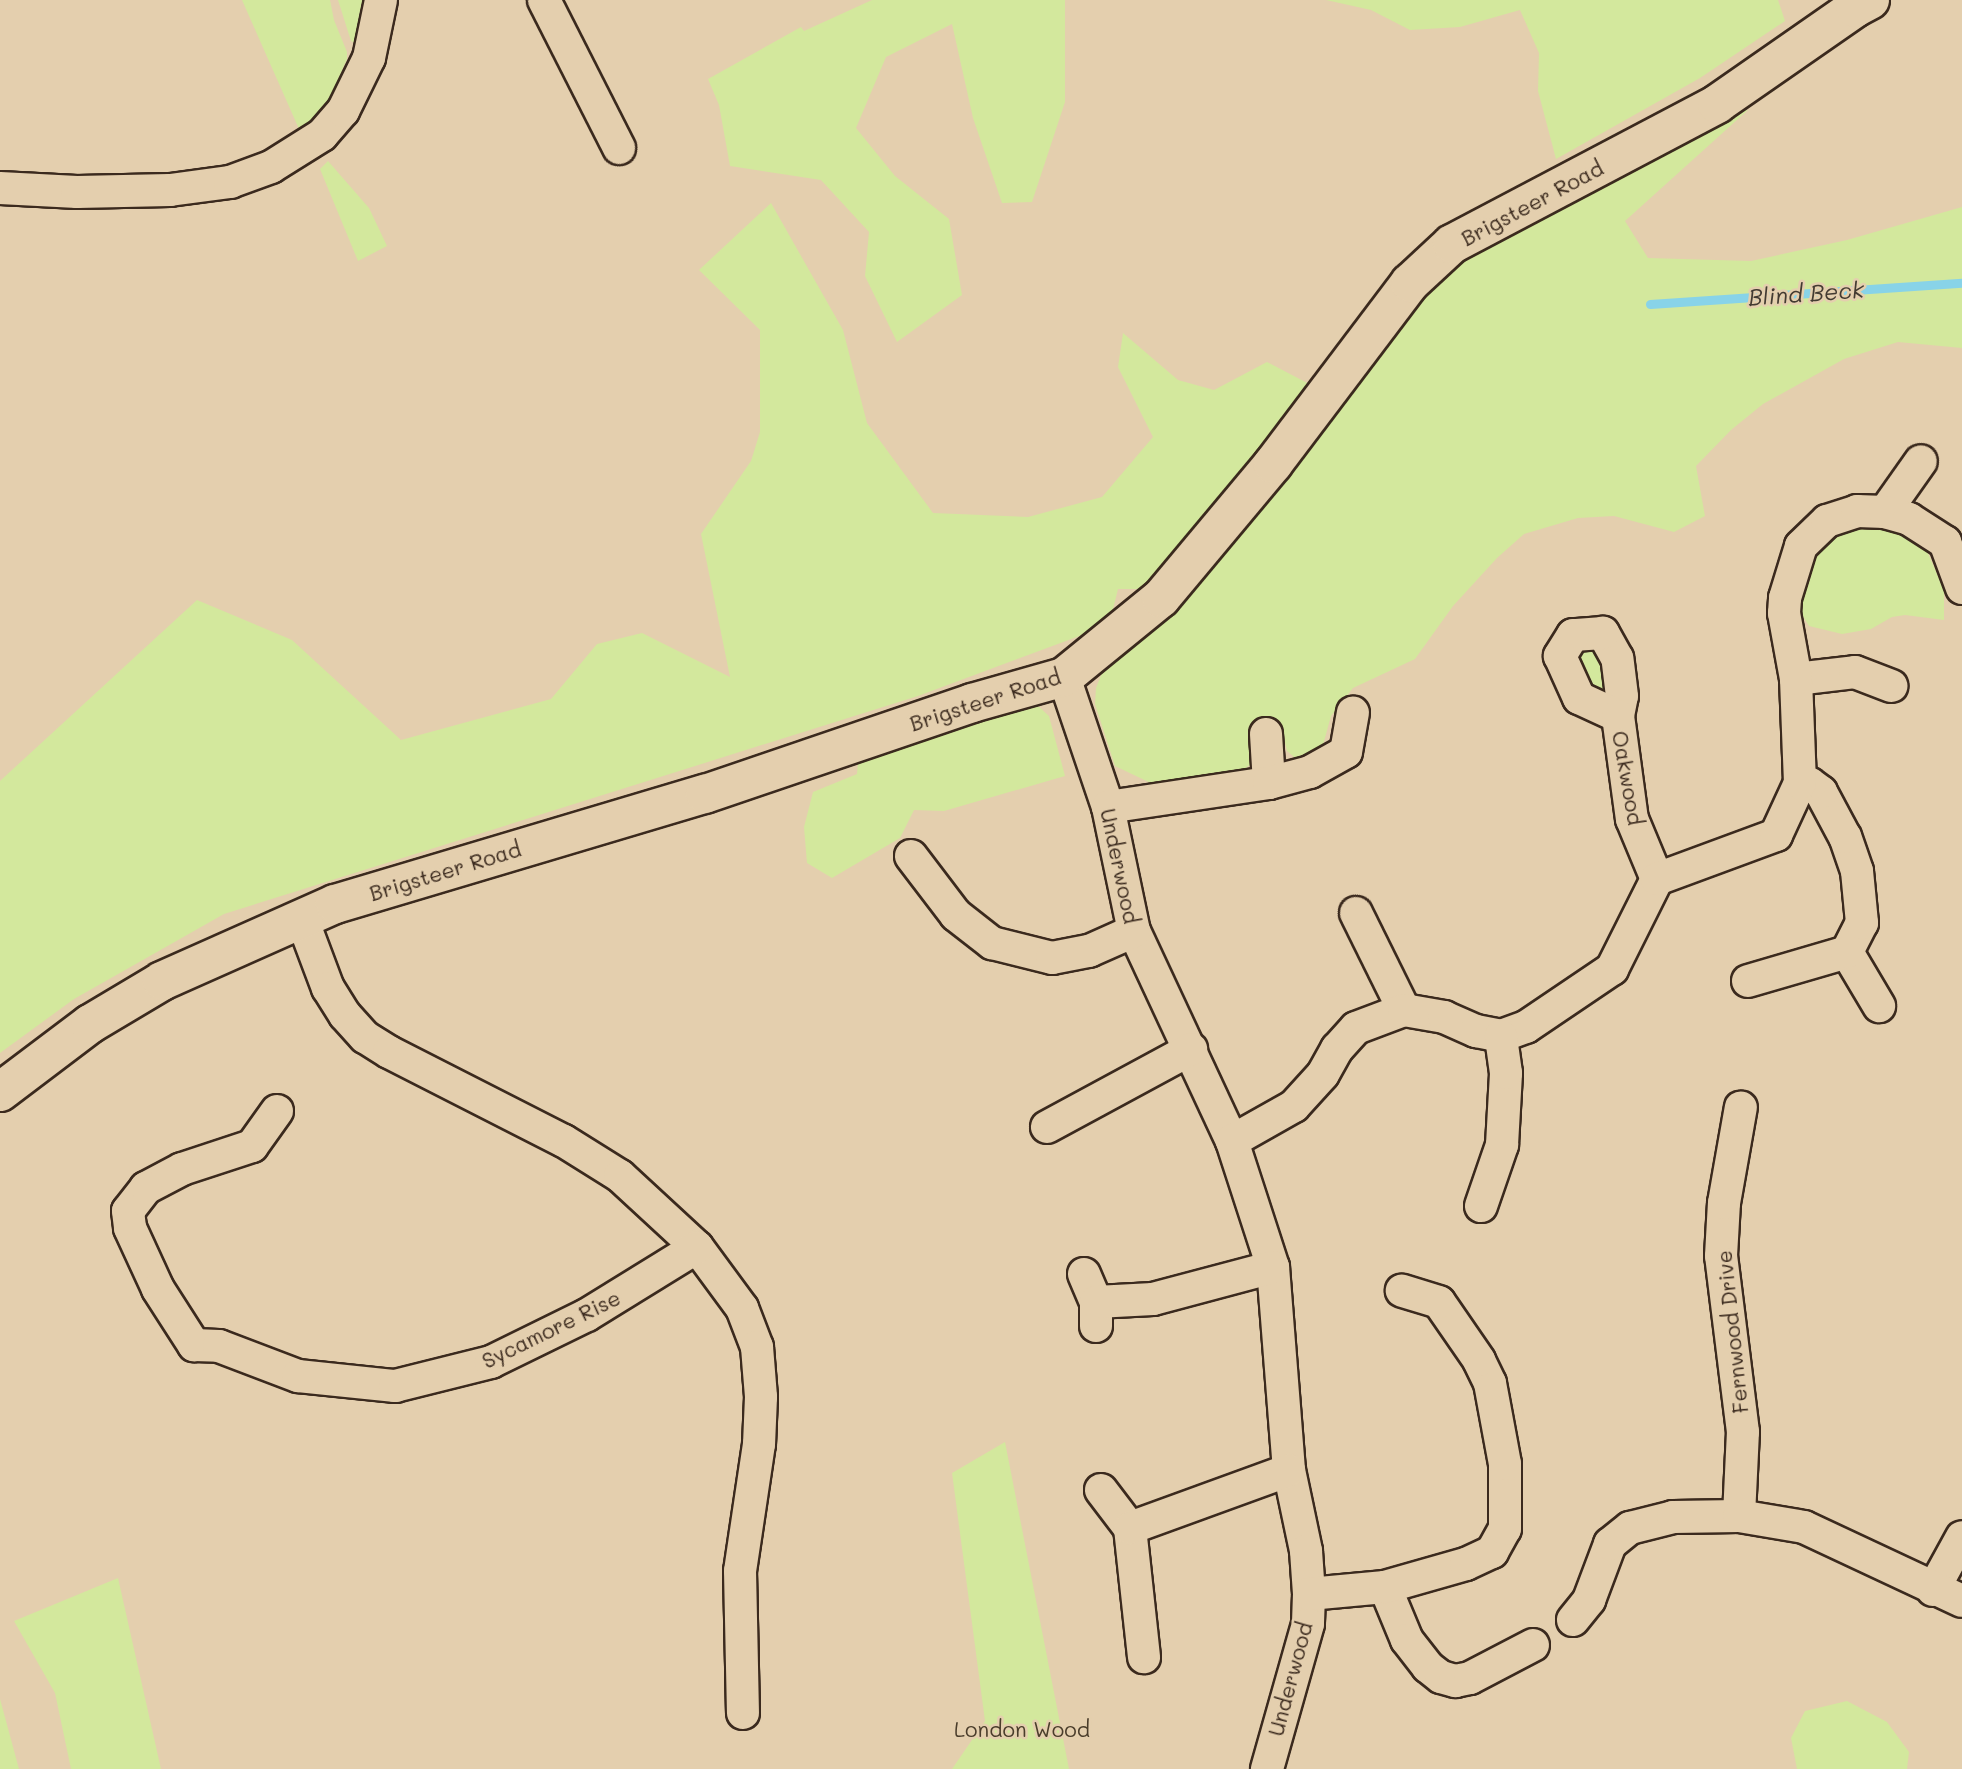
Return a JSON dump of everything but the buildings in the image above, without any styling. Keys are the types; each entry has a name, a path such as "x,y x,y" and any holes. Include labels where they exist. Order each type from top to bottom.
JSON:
{"street":[{"path":"0,188 77,192 170,190 230,182 271,167 322,135 352,97 369,58 381,0"},
{"path":"544,0 619,148"},
{"name":"Brigsteer Road","path":"0,1092 90,1024 162,981 335,904 705,794 972,703 1064,677 1161,598 1273,464 1410,283 1452,244 1717,104 1870,0"},
{"path":"1885,512 1921,461"},
{"path":"1232,1141 1294,1107 1323,1074 1337,1049 1356,1028 1404,1010 1444,1017 1476,1031 1501,1036 1527,1027 1612,968 1657,879 1776,835 1800,782 1796,679 1784,613 1801,546 1827,521 1857,511 1885,512 1909,519 1953,541 1962,588"},
{"path":"1796,679 1855,672 1891,686"},
{"name":"Underwood","path":"1064,677 1108,807 1134,931 1232,1141 1273,1267 1289,1470 1306,1551 1309,1594 1308,1624 1266,1766"},
{"path":"1108,807 1269,782 1310,772 1346,752 1353,713"},
{"name":"Oakwood","path":"1618,716 1632,819 1657,879"},
{"path":"1266,734 1269,782"},
{"path":"1748,981 1847,952 1862,923 1857,872 1845,837 1822,792 1810,784 1800,782"},
{"path":"911,856 956,915 992,943 1052,958 1089,951 1134,931"},
{"path":"1356,913 1404,1010"},
{"path":"302,919 328,989 345,1015 365,1037 389,1052 564,1141 620,1176 666,1215 697,1247 742,1308 757,1347 761,1397 759,1444 740,1571 743,1713"},
{"path":"1847,952 1879,1006"},
{"path":"1481,1206 1502,1146 1506,1073 1501,1036"},
{"path":"1047,1127 1191,1049"},
{"name":"Fernwood Drive","path":"1739,1516 1743,1432 1721,1256 1724,1203 1741,1107"},
{"name":"Sycamore Rise","path":"277,1111 252,1146 182,1169 146,1188 128,1211 130,1228 158,1289 194,1345 219,1346 298,1376 395,1386 491,1362 587,1315 697,1247"},
{"path":"1092,1300 1153,1299 1273,1267"},
{"path":"1309,1594 1385,1587 1466,1564 1492,1552 1505,1529 1505,1464 1490,1383 1479,1360 1439,1303 1402,1291"},
{"path":"1130,1528 1289,1470"},
{"path":"1101,1490 1130,1528 1144,1657"},
{"path":"1573,1620 1589,1600 1610,1544 1630,1528 1673,1517 1739,1516 1804,1527 1947,1595 1962,1537"},
{"path":"1385,1587 1407,1640 1428,1667 1441,1677 1455,1681 1470,1678 1533,1645"}],"green space":[{"path":"242,0 330,0 347,59 329,100 309,124 299,129"},
{"path":"338,0 368,0 360,46 351,41"},
{"path":"872,0 1065,0 1065,102 1032,202 1002,203 973,118 952,24 886,57 856,128 895,176 949,219 962,295 897,342 865,276 869,232 821,180 730,166 719,105 708,79 801,27 804,31"},
{"path":"1326,0 1778,0 1785,21 1700,78 1556,159 1538,91 1539,53 1520,10 1460,27 1410,30 1371,10"},
{"path":"1748,110 1625,221 1648,258 1751,261 1847,240 1962,207 1962,348 1898,342 1844,359 1763,404 1731,430 1696,466 1705,516 1674,532 1614,516 1578,518 1524,534 1497,558 1453,606 1415,659 1353,688 1331,716 1321,752 1300,762 1287,751 1281,726 1257,730 1254,762 1239,773 1198,776 1155,785 1115,766 1095,704 1096,688 1105,665 1423,295 1465,257 1739,111"},
{"path":"328,161 369,208 387,246 358,261 320,169"},
{"path":"771,203 843,330 867,423 933,513 1028,517 1102,497 1153,437 1118,367 1123,333 1178,380 1214,390 1267,362 1313,386 1155,589 1118,589 1109,625 918,696 224,914 74,999 0,1053 0,781 197,600 292,640 401,740 551,699 597,644 642,633 730,677 701,534 751,461 760,432 760,330 699,270"},
{"path":"1863,526 1905,532 1924,544 1944,590 1944,620 1905,615 1892,617 1871,629 1842,634 1809,626 1801,613 1808,562 1835,534"},
{"path":"1595,644 1604,656 1608,704 1584,682 1573,654"},
{"path":"1027,696 1049,716 1065,776 944,811 914,810 900,838 832,878 807,863 804,827 813,792 857,774 859,751"},
{"name":"London Wood","path":"1005,1442 1069,1769 952,1769 985,1721 952,1473"},
{"path":"118,1578 161,1769 71,1769 55,1693 14,1621"},
{"path":"0,1699 19,1769 0,1769"},
{"path":"1847,1701 1887,1722 1909,1752 1907,1769 1797,1769 1791,1738 1805,1711"}],"waterway":[{"name":"Blind Beck","path":"1650,304 1962,283"}]}
